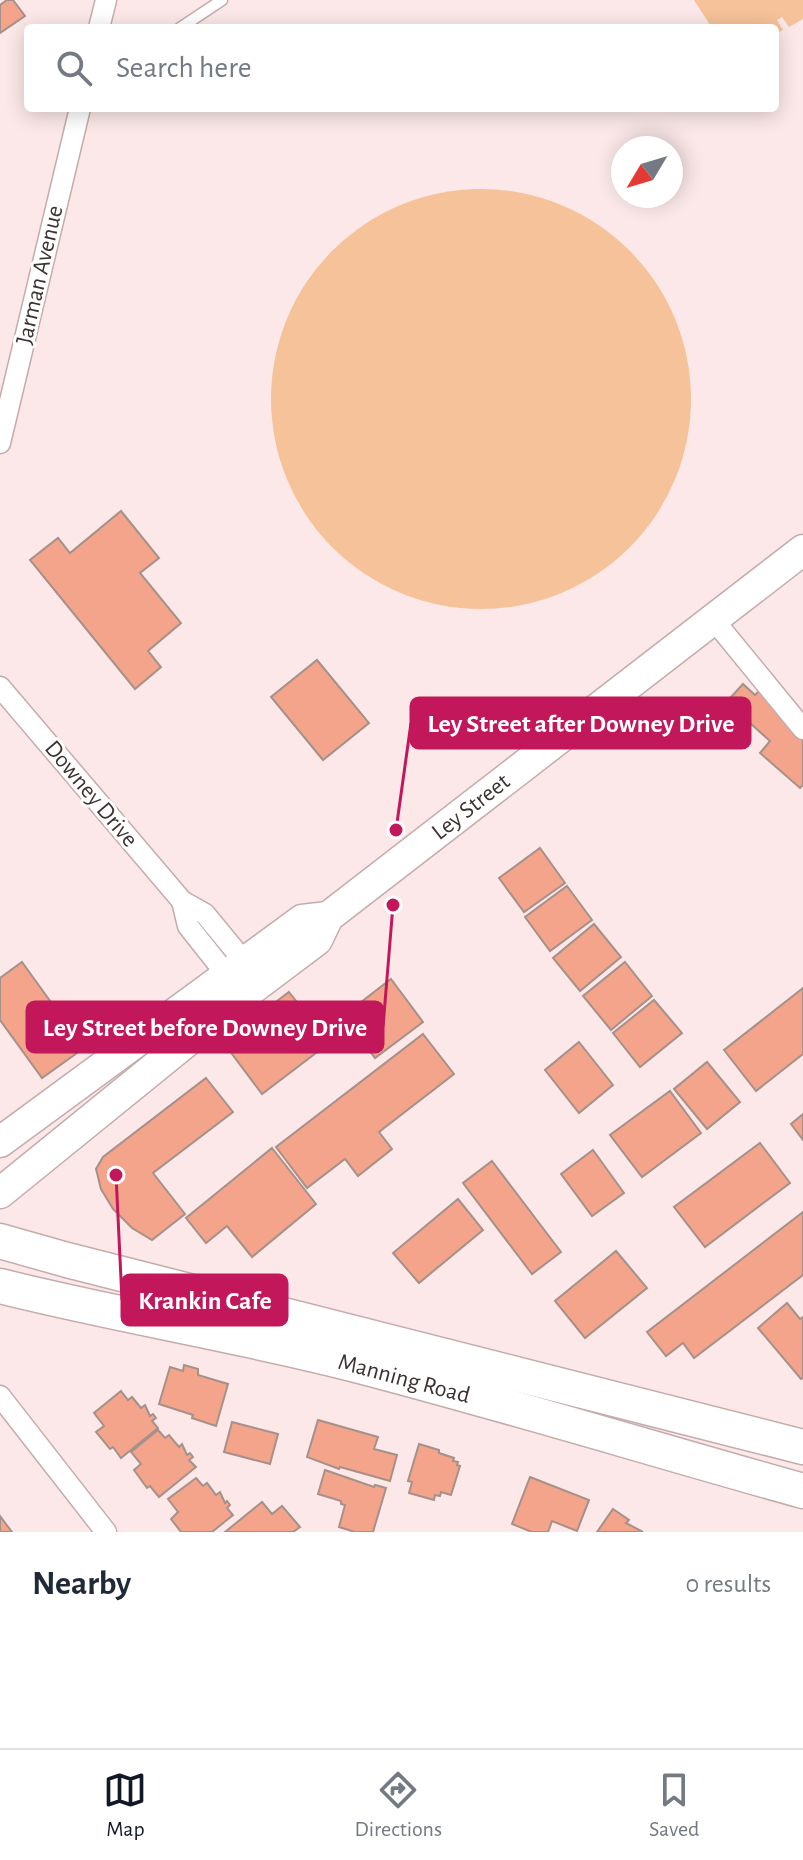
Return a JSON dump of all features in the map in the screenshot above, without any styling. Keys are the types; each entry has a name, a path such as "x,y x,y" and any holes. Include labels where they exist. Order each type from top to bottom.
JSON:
{"main road":[{"name":"Manning Road","path":"0,1241 803,1447"},
{"name":"Manning Road","path":"0,1286 59,1301 247,1338 361,1366 803,1491"}],"street":[{"path":"100,24 106,0"},
{"name":"Jarman Avenue","path":"0,443 79,112"},
{"name":"Ley Street","path":"0,1142 244,979 317,940 328,917 803,550"},
{"path":"713,619 803,729"},
{"name":"Downey Drive","path":"0,687 182,901 188,926 244,979"},
{"name":"Ley Street","path":"0,1193 244,979"},
{"path":"0,1396 106,1532"}],"lane":[{"path":"186,24 222,0"}],"shaded area":[{"path":"694,0 803,0 803,19 789,27 782,17 777,20 783,30 779,32 779,24 709,24"},
{"path":"481,189 522,193 561,205 597,225 629,251 655,283 675,319 687,358 691,399 687,440 675,479 655,515 629,547 597,573 561,593 522,605 481,609 440,605 401,593 365,573 333,547 307,515 287,479 275,440 271,399 275,358 287,319 307,283 333,251 365,225 401,205 440,193"}],"building":[{"path":"13,0 25,16 0,33 0,5"},
{"path":"121,511 159,558 140,573 181,623 148,651 161,667 135,689 30,560 58,538 70,553"},
{"path":"317,660 369,723 323,760 271,697"},
{"path":"743,684 755,695 761,689 803,726 803,785 800,788 760,753 770,741 750,723 745,730 721,708"},
{"path":"540,848 565,883 524,912 499,878"},
{"path":"567,886 592,920 550,951 525,917"},
{"path":"594,924 621,957 580,991 553,958"},
{"path":"22,962 84,1048 42,1078 0,1020 0,978"},
{"path":"625,962 652,996 611,1030 583,996"},
{"path":"391,979 423,1022 375,1058 343,1016"},
{"path":"803,988 803,1054 756,1091 724,1050"},
{"path":"289,992 329,1043 262,1094 223,1042"},
{"path":"654,1000 682,1033 640,1067 613,1033"},
{"path":"423,1034 454,1074 379,1132 392,1149 358,1176 345,1159 307,1188 276,1147"},
{"path":"579,1042 613,1085 579,1113 545,1070"},
{"path":"707,1062 740,1102 707,1129 674,1089"},
{"path":"206,1078 233,1112 153,1173 185,1214 152,1240 132,1228 113,1209 101,1189 96,1169 103,1157"},
{"path":"670,1091 701,1133 642,1177 610,1135"},
{"path":"803,1114 803,1140 791,1124"},
{"path":"760,1143 790,1183 705,1247 674,1207"},
{"path":"272,1148 316,1204 252,1257 227,1226 206,1243 186,1218"},
{"path":"593,1150 624,1193 592,1216 561,1174"},
{"path":"492,1161 561,1252 532,1274 463,1183"},
{"path":"458,1199 483,1230 419,1283 393,1253"},
{"path":"803,1212 803,1275 694,1358 683,1343 666,1356 647,1332"},
{"path":"616,1251 647,1288 585,1338 555,1301"},
{"path":"787,1303 800,1319 803,1317 801,1379 758,1328"},
{"path":"184,1365 198,1369 198,1375 228,1384 216,1426 159,1404 170,1367 183,1371"},
{"path":"121,1391 128,1400 132,1397 141,1408 145,1405 150,1416 153,1414 156,1418 152,1421 158,1428 121,1458 96,1432 104,1426 94,1413"},
{"path":"318,1420 378,1437 374,1449 397,1455 390,1481 339,1469 307,1457"},
{"path":"232,1422 278,1434 270,1464 224,1452"},
{"path":"158,1430 165,1438 169,1435 179,1447 182,1444 187,1455 190,1453 193,1457 189,1460 196,1467 159,1497 150,1486 147,1488 134,1470 141,1464 131,1452"},
{"path":"419,1444 439,1450 439,1453 458,1462 460,1466 451,1495 441,1492 440,1496 435,1495 434,1500 409,1493 412,1482 408,1481"},
{"path":"325,1470 374,1487 386,1488 373,1532 355,1532 339,1527 345,1505 318,1494"},
{"path":"530,1477 589,1500 577,1531 552,1521 548,1532 532,1532 512,1524"},
{"path":"196,1478 203,1486 207,1483 216,1495 220,1492 233,1515 212,1532 181,1532 171,1519 178,1512 168,1499"},
{"path":"262,1502 272,1514 282,1506 300,1527 293,1532 225,1532"},
{"path":"613,1509 629,1520 626,1523 643,1532 597,1532"},
{"path":"0,1516 12,1532 0,1532"}],"place":[{"name":"Ley Street after Downey Drive","path":"396,830"},
{"name":"Ley Street before Downey Drive","path":"393,905"},
{"name":"Krankin Cafe","path":"116,1175"}]}
